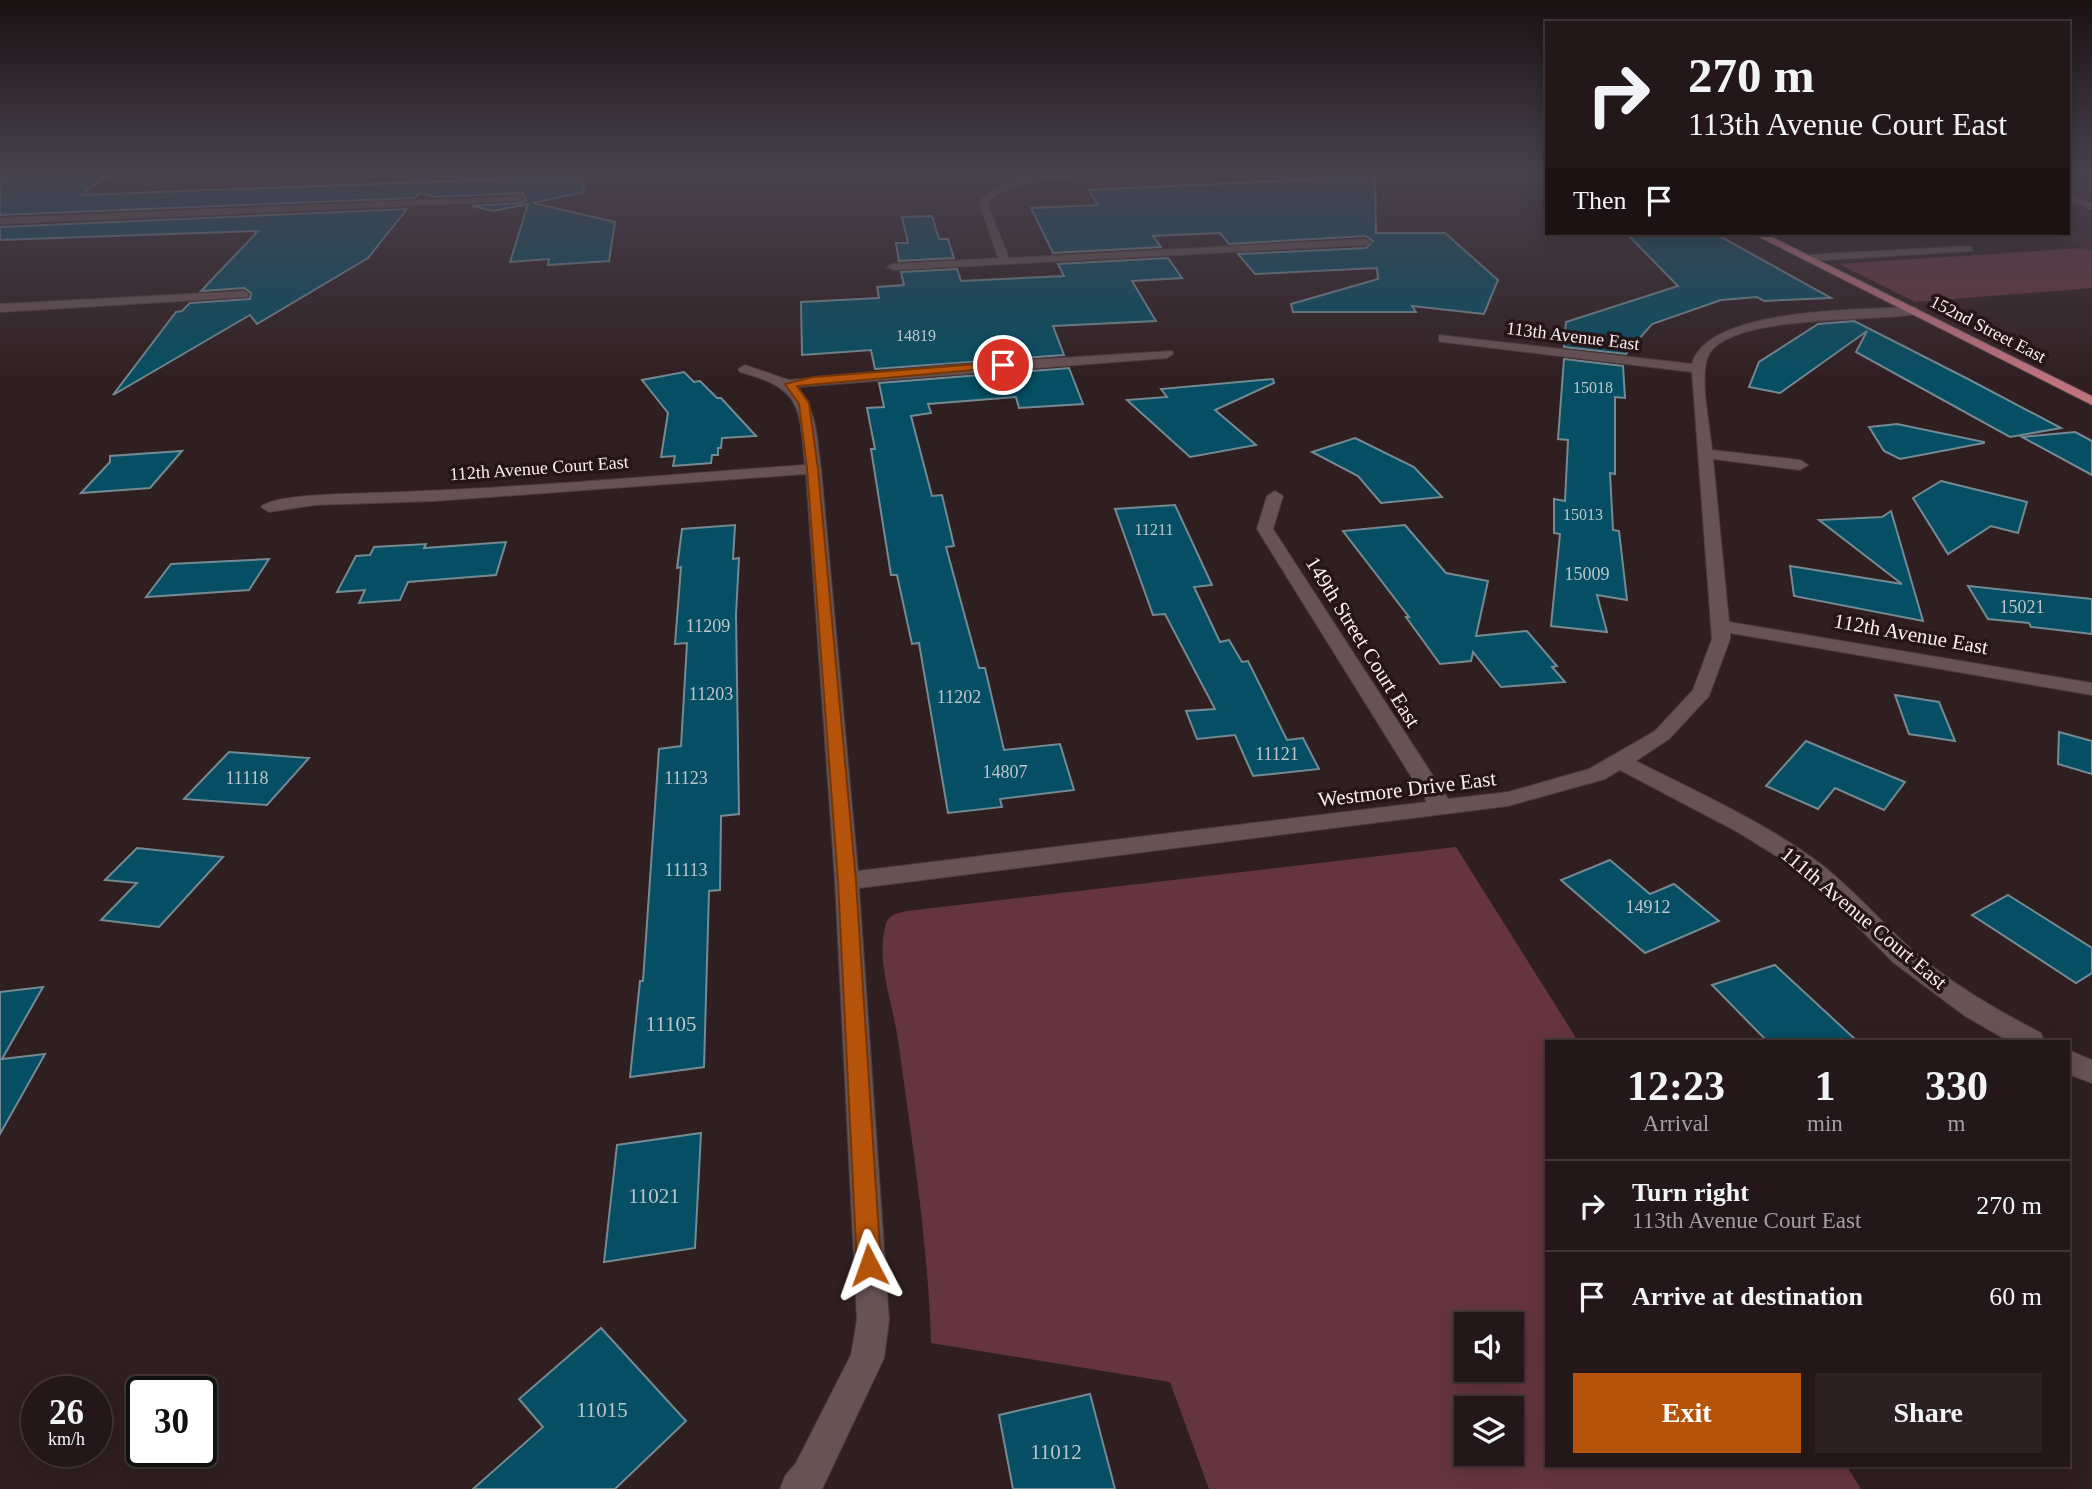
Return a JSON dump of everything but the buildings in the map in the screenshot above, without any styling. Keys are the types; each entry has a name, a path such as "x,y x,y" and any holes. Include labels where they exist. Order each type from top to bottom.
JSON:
{"main road":[{"name":"152nd Street East","path":"1777,243 2092,401"}],"street":[{"path":"998,243 1005,261"},
{"path":"893,267 1338,243"},
{"path":"1807,258 1968,248"},
{"path":"0,308 244,295"},
{"path":"1698,369 1700,356 1707,347 1735,330 1777,322 1913,312"},
{"name":"113th Avenue East","path":"1443,338 1698,369"},
{"path":"745,369 790,384 934,370 1167,354"},
{"name":"Westmore Drive East","path":"847,881 1508,799 1597,774 1620,761 1662,735 1702,692 1718,650 1721,626 1698,369"},
{"path":"790,384 804,403 813,469 847,881 873,1320 867,1358 810,1476 797,1489"},
{"path":"1705,454 1800,465"},
{"name":"112th Avenue Court East","path":"269,507 315,500 434,496 813,469"},
{"name":"149th Street Court East","path":"1275,496 1265,529 1442,808"},
{"name":"112th Avenue East","path":"1721,626 2092,689"},
{"name":"111th Avenue Court East","path":"1620,761 1777,844 1817,873 1888,943 1937,982 1995,1022 2029,1040"},
{"path":"2070,1062 2092,1072"}],"shaded area":[{"path":"2072,243 2092,243 2092,251"},
{"path":"2083,248 2092,251 2092,288 1915,302 1839,264"},
{"path":"1456,847 1577,1040 1545,1040 1545,1467 1847,1467 1861,1489 1209,1489 1170,1382 931,1343 919,1192 898,1040 884,967 883,938 889,918 907,911"}],"route":[{"path":"869,1265 847,881 813,469 804,403 790,384 1003,365"}]}
